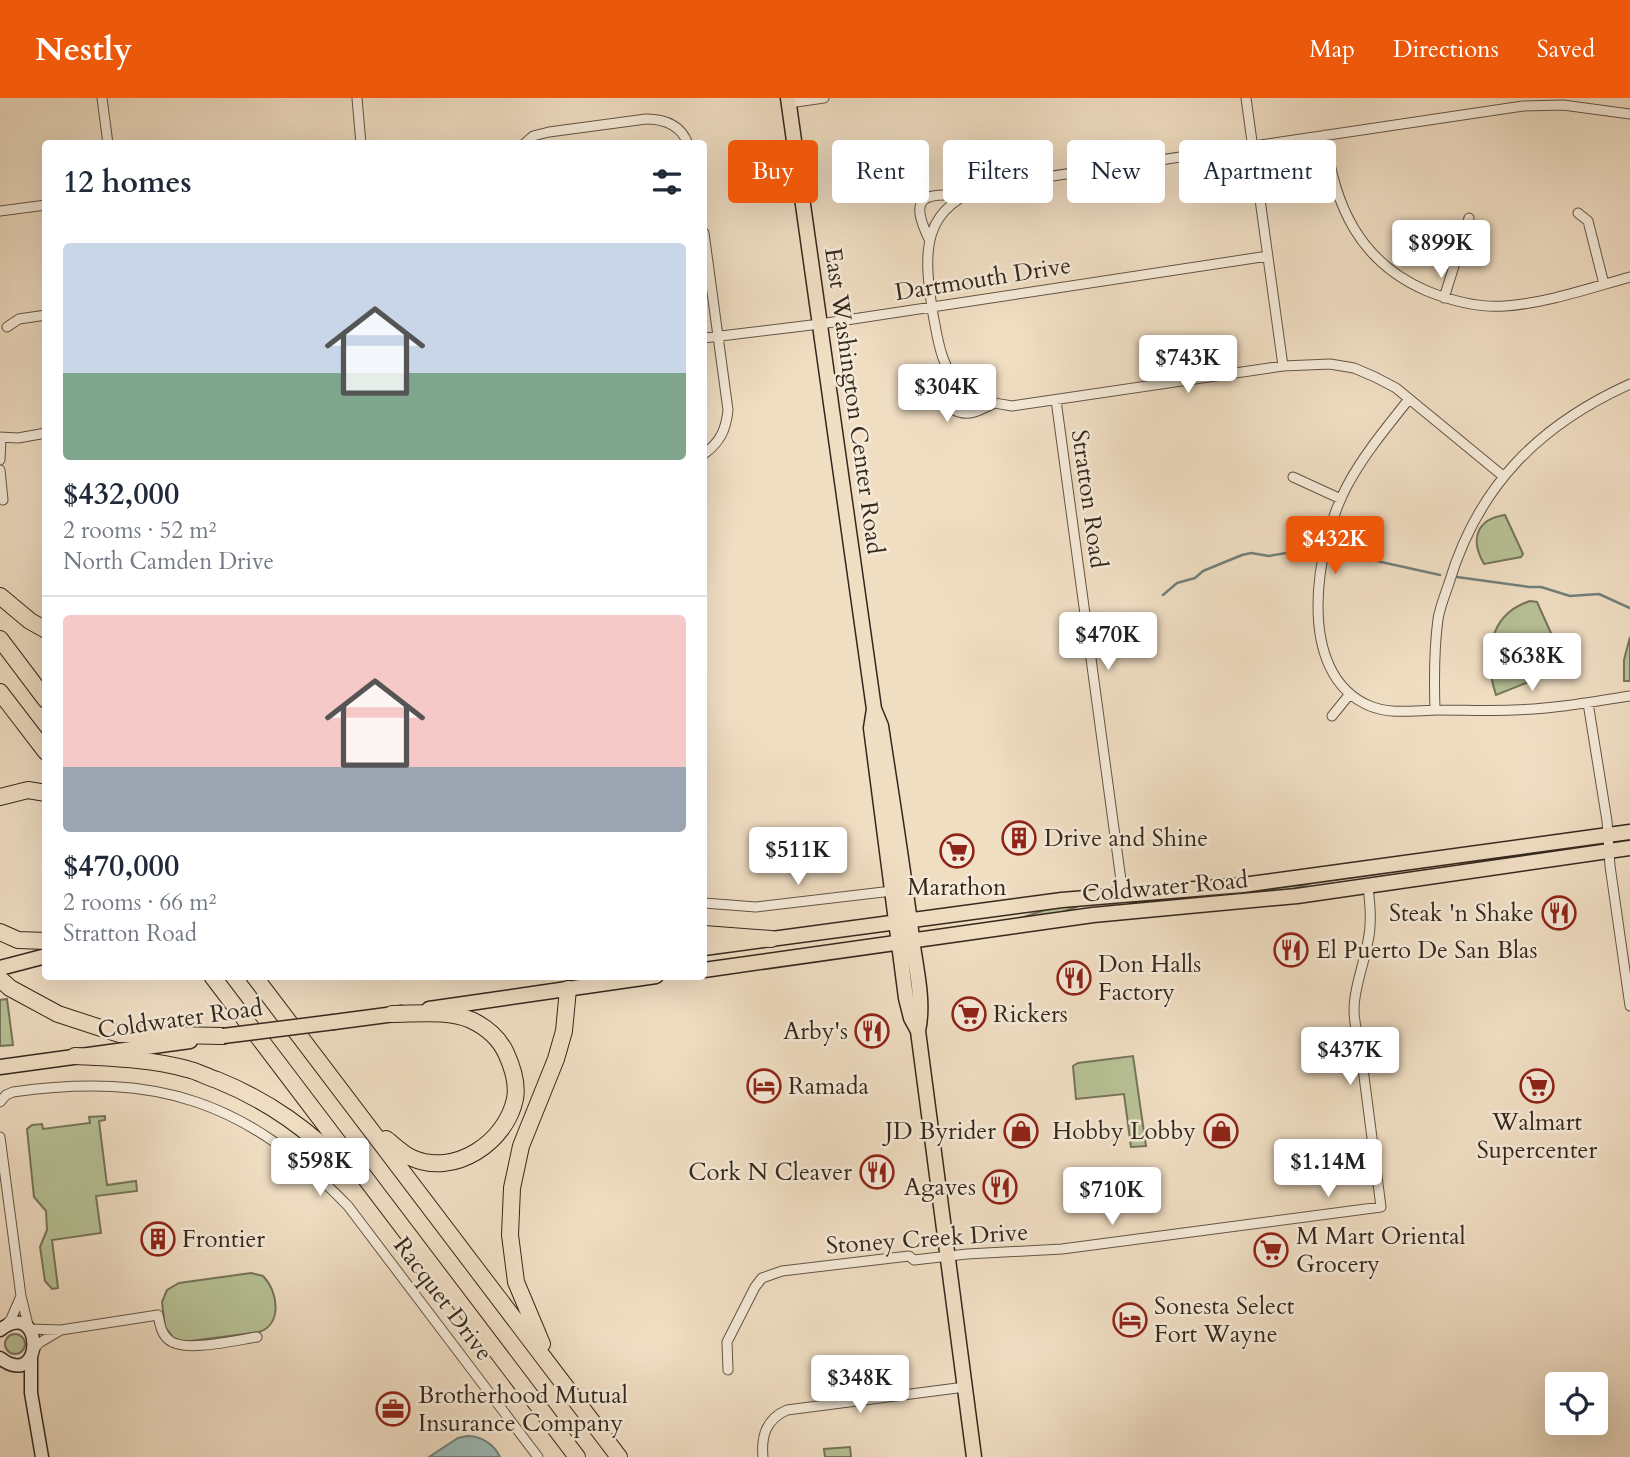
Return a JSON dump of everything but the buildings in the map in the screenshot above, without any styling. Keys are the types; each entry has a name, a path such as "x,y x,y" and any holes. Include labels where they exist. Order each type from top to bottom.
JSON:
{"highway":[{"path":"0,596 30,621 42,627"},
{"path":"0,639 42,695"},
{"path":"0,692 42,747"},
{"path":"0,797 28,790 42,792"},
{"path":"0,932 18,940 42,941"},
{"path":"707,934 771,939"},
{"path":"0,979 10,988 58,1014 119,1034 223,1036"},
{"path":"215,980 577,1457"},
{"path":"257,980 619,1457"},
{"path":"563,1384 537,1335 516,1283 510,1235 512,1188 521,1146 564,1031 568,989"},
{"path":"361,1116 386,1140 412,1158 440,1164 464,1158 491,1142 508,1120 516,1097 513,1068 503,1047 489,1030 470,1019 443,1014 391,1014"},
{"path":"75,1056 132,1060 188,1069 237,1088 279,1111 314,1137 386,1206"}],"main road":[{"name":"East Washington Center Road","path":"789,101 874,709 881,726 906,943 920,996 921,1018 918,1031 974,1457"},
{"name":"East Washington Center Road","path":"874,709 871,728 892,891 903,921"},
{"name":"Coldwater Road","path":"707,948 1062,900 1192,890 1630,832"},
{"path":"1546,861 1551,855 1600,842 1608,835"},
{"path":"1609,851 1617,843 1630,840"},
{"name":"Coldwater Road","path":"707,970 1056,921 1297,896 1630,848"},
{"path":"1434,876 1437,870 1472,860 1481,852"},
{"path":"1368,886 1383,875 1422,868 1445,861 1449,857"},
{"path":"1297,896 1302,889 1329,879 1354,875 1366,868"},
{"path":"1125,913 1132,906 1187,894 1192,890"},
{"path":"1056,921 1091,906 1111,904 1120,900 1123,895"},
{"path":"0,968 42,957"},
{"name":"Coldwater Road","path":"0,1067 629,980"},
{"path":"2,1328 15,1323 29,1329 34,1339 31,1393 42,1457"},
{"path":"3,1360 17,1364 33,1352"},
{"path":"3,1360 22,1376 31,1393"}],"street":[{"path":"102,98 107,140"},
{"path":"357,98 362,140"},
{"path":"789,101 824,98"},
{"path":"1246,98 1252,140"},
{"path":"1292,140 1523,106 1563,104 1630,114"},
{"path":"528,140 549,132 646,118 660,119 674,125 687,140"},
{"path":"1325,135 1336,193 1352,228 1377,260 1405,281 1444,298 1472,304 1504,306 1630,277"},
{"path":"1053,176 1179,157"},
{"path":"929,239 919,220 919,208 930,195 943,195"},
{"path":"954,203 943,214 929,239 927,272 938,341 949,372 971,395 1012,406 1283,366 1330,364 1375,377 1409,399 1503,476"},
{"path":"1261,203 1283,366"},
{"path":"0,211 42,206"},
{"path":"1578,214 1588,221 1604,284"},
{"path":"1444,298 1469,218"},
{"path":"707,255 728,410 726,428 717,443 707,451"},
{"name":"Dartmouth Drive","path":"707,338 820,324 1268,256"},
{"path":"7,327 19,319 42,316"},
{"path":"949,372 947,394 952,409 967,414 994,403"},
{"path":"1435,710 1434,673 1438,617 1457,556 1479,510 1503,476 1542,437 1592,401 1630,384"},
{"path":"1409,399 1369,450 1341,499 1330,527 1321,569 1318,610 1321,648 1333,674 1349,695 1372,707 1402,711 1514,710 1630,696"},
{"name":"Stratton Road","path":"1056,400 1123,895"},
{"path":"0,460 0,437 18,438 42,434"},
{"path":"0,470 3,500"},
{"path":"1293,477 1341,499"},
{"path":"1332,716 1349,695"},
{"path":"1588,703 1626,954 1630,1006"},
{"name":"Stoney Creek Drive","path":"728,1370 727,1342 755,1287 770,1275 782,1271 909,1256 914,1260 1062,1249 1381,1207 1359,1038 1353,1016 1355,986 1369,938 1368,886"},
{"path":"707,903 756,907 892,891"},
{"name":"Racquet Drive","path":"0,1101 13,1092 62,1086 155,1091 202,1103 251,1125 319,1176 348,1206 538,1457"},
{"path":"0,1137 21,1296 29,1329 61,1330 158,1315 162,1332 170,1342 183,1347 257,1337"},
{"path":"2,1328 11,1319 21,1296"},
{"path":"33,1352 38,1343 61,1330"},
{"path":"762,1457 765,1429 774,1418 787,1410 964,1387"}],"green space":[{"path":"1505,515 1523,554 1521,557 1484,564 1477,547 1478,532 1488,521"},
{"path":"1530,601 1537,602 1564,662 1561,669 1496,695 1490,667 1492,639 1505,616"},
{"path":"1630,637 1630,681 1624,681 1624,660"},
{"path":"1323,879 1293,889 1240,896 1238,894"},
{"path":"1084,904 1054,915 1014,920 1051,908"},
{"path":"1014,920 1012,921 927,932"},
{"path":"7,999 13,1045 0,1046 0,1000"},
{"path":"1133,1056 1146,1146 1131,1147 1124,1094 1076,1099 1073,1066 1078,1063"},
{"path":"105,1116 105,1120 99,1121 107,1185 136,1181 137,1191 96,1196 101,1233 52,1240 58,1288 52,1289 45,1281 40,1247 47,1230 46,1211 34,1197 27,1129 32,1125 42,1124 43,1129 90,1123 89,1117"},
{"path":"251,1273 263,1276 275,1298 275,1315 267,1328 259,1332 183,1342 175,1340 165,1327 162,1302 167,1290 179,1283"},
{"path":"15,1334 22,1337 25,1344 22,1351 15,1354 8,1351 5,1344 8,1337"},
{"path":"850,1447 851,1457 825,1457 824,1449"}],"water":[{"path":"467,1436 486,1442 500,1457 429,1457 458,1438"}],"waterway":[{"path":"1163,595 1177,583 1195,578 1203,571 1242,555 1251,553 1269,556 1315,548"},
{"path":"1336,552 1440,575"},
{"path":"1457,577 1541,587 1570,596 1599,594 1630,608"}],"place":[{"name":"Drive and Shine","path":"1019,838"},
{"name":"Marathon","path":"957,851"},
{"name":"Steak 'n Shake","path":"1559,913"},
{"name":"El Puerto De San Blas","path":"1291,950"},
{"name":"Don Halls Factory","path":"1074,978"},
{"name":"Rickers","path":"969,1014"},
{"name":"Arby's","path":"872,1031"},
{"name":"Ramada","path":"764,1086"},
{"name":"Walmart Supercenter","path":"1537,1086"},
{"name":"JD Byrider","path":"1021,1131"},
{"name":"Hobby Lobby","path":"1221,1131"},
{"name":"Cork N Cleaver","path":"877,1172"},
{"name":"Agaves","path":"1000,1187"},
{"name":"Frontier","path":"158,1239"},
{"name":"M Mart Oriental Grocery","path":"1271,1250"},
{"name":"Sonesta Select Fort Wayne","path":"1130,1320"},
{"name":"Brotherhood Mutual Insurance Company","path":"393,1409"}]}
